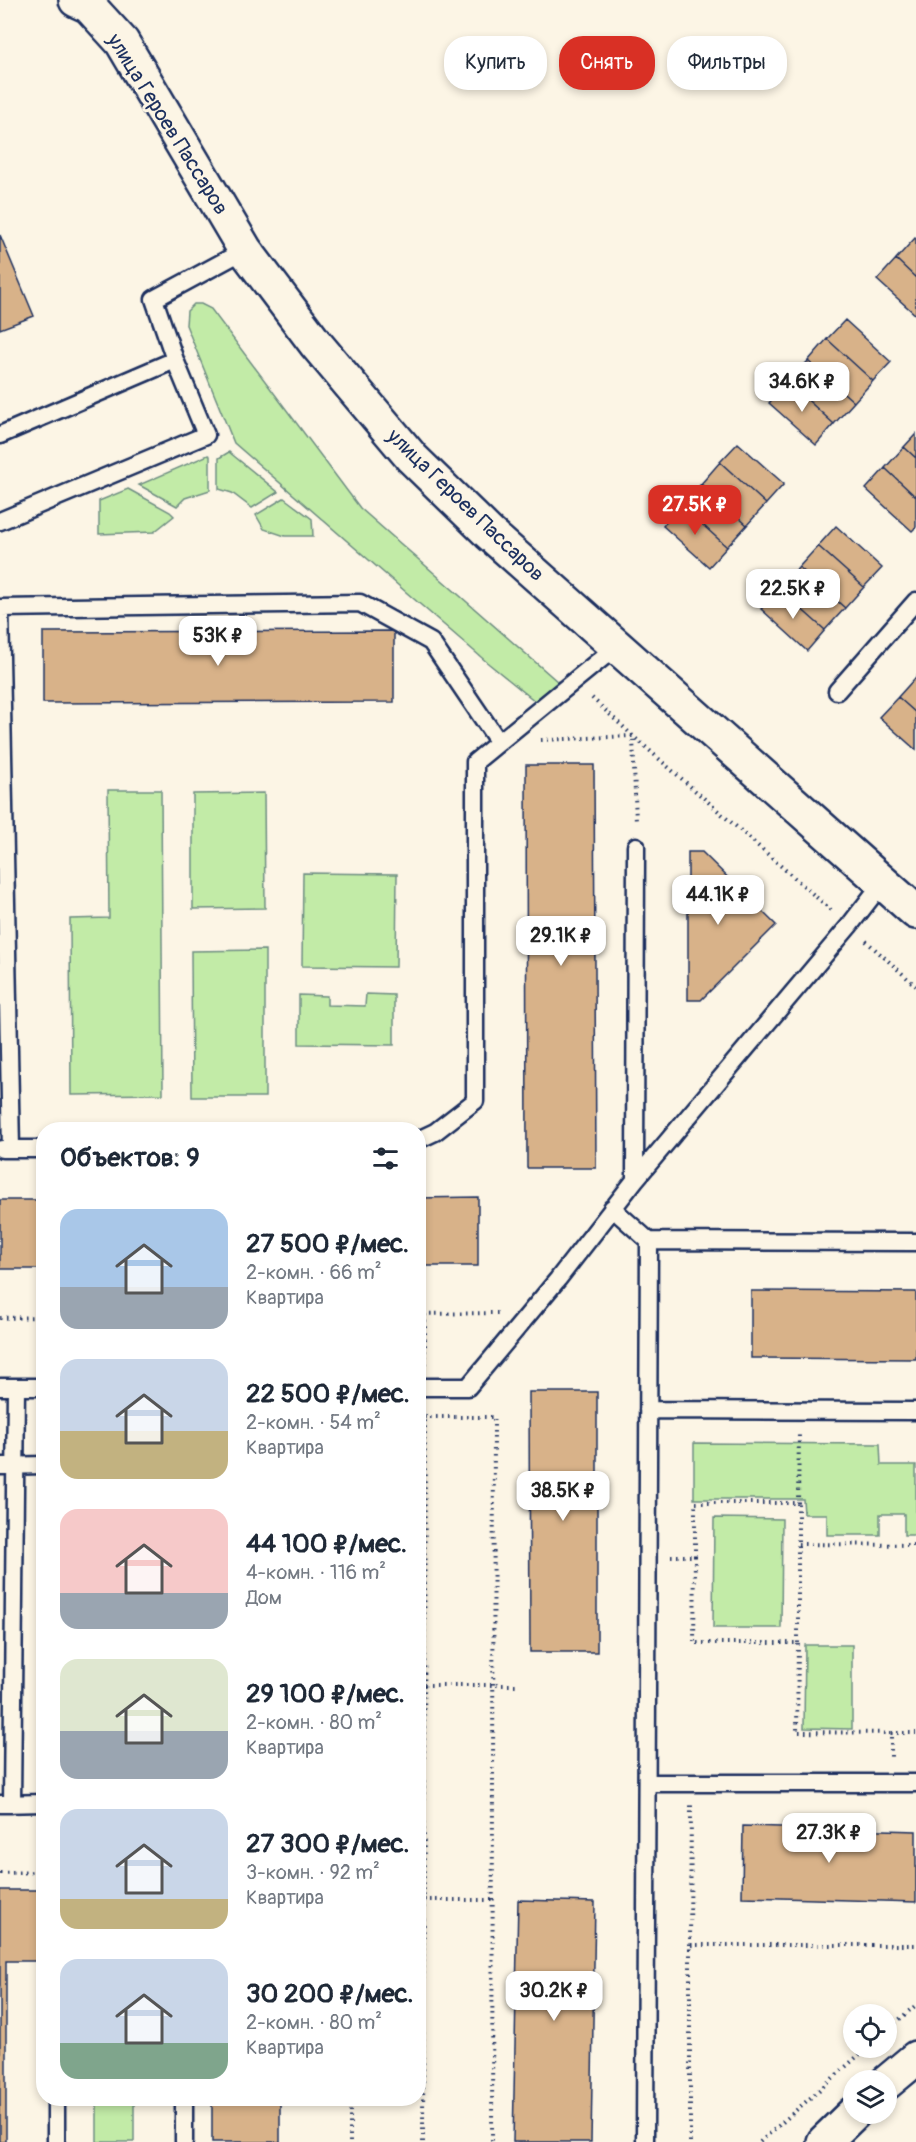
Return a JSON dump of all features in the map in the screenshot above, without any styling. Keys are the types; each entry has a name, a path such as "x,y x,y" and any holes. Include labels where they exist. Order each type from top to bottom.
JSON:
{"street":[{"name":"улица Героев Пассаров","path":"76,0 89,6 122,42 245,250 316,344 412,458 489,533 916,912"},
{"path":"897,2074 916,2058"},
{"path":"824,2142 843,2124"}],"lane":[{"path":"0,521 206,435 175,360 154,299 245,250"},
{"path":"0,435 175,360"},
{"path":"837,691 916,601"},
{"path":"36,1149 6,1149 0,608 360,603 431,642 498,741"},
{"path":"426,1136 435,1132 475,1101 475,762 617,646"},
{"path":"635,1180 636,846"},
{"path":"426,1387 468,1387 635,1180 849,926 883,882"},
{"path":"612,1208 649,1241 916,1242"},
{"path":"645,2142 649,1241"},
{"path":"36,1387 8,1387 6,1804 36,1803"},
{"path":"648,1410 916,1411"},
{"path":"8,1466 36,1465"},
{"path":"647,1783 916,1783"},
{"path":"56,2106 56,2142"},
{"path":"183,2142 184,2106"}],"path":[{"path":"574,681 916,986"},
{"path":"498,741 633,736"},
{"path":"633,736 636,846"},
{"path":"426,1314 529,1313"},
{"path":"0,1318 36,1317"},
{"path":"799,1411 797,1732 916,1733"},
{"path":"426,1417 494,1417 492,2142"},
{"path":"798,1503 695,1503 694,1642 798,1643"},
{"path":"798,1544 916,1545"},
{"path":"648,1556 695,1556"},
{"path":"426,1685 518,1685"},
{"path":"891,1733 891,1783"},
{"path":"690,2142 691,1783"},
{"path":"0,1873 36,1872"},
{"path":"426,1900 493,1900"},
{"path":"690,1946 916,1946"},
{"path":"897,2021 916,2005"},
{"path":"760,2142 856,2058"},
{"path":"350,2106 350,2142"},
{"path":"423,2106 423,2142"}],"green space":[{"path":"194,304 201,304 211,309 360,508 558,682 535,701 489,664 234,443 186,325 187,311"},
{"path":"229,452 278,492 252,508 232,493 219,489 219,458"},
{"path":"210,456 210,490 185,498 177,506 139,485"},
{"path":"128,489 174,516 154,532 99,534 99,501"},
{"path":"284,498 312,519 313,536 285,536 264,529 256,515"},
{"path":"108,790 161,790 163,1094 71,1095 70,919 109,918"},
{"path":"264,793 265,908 193,909 193,794"},
{"path":"303,873 397,874 396,967 302,966"},
{"path":"265,950 265,1097 192,1097 191,951"},
{"path":"366,994 394,995 394,1045 299,1044 299,995 327,996 327,1005 365,1006"},
{"path":"694,1443 880,1444 881,1465 916,1465 916,1535 904,1535 904,1514 880,1514 880,1535 827,1535 827,1514 804,1514 803,1499 694,1499"},
{"path":"714,1518 782,1519 781,1628 713,1628"},
{"path":"805,1645 852,1645 852,1729 804,1728"},
{"path":"97,2106 134,2106 134,2142 97,2142"}],"building":[{"path":"0,235 34,316 0,329"},
{"path":"916,239 916,278 896,259"},
{"path":"896,259 916,278 916,315 877,280"},
{"path":"845,320 891,362 873,381 827,339"},
{"path":"827,339 873,381 854,402 808,361"},
{"path":"808,361 854,402 834,424 788,382"},
{"path":"788,382 834,424 816,445 769,403"},
{"path":"916,434 916,458 904,447"},
{"path":"738,443 784,484 766,504 720,462"},
{"path":"904,447 916,458 916,497 885,468"},
{"path":"720,462 766,504 747,525 701,484"},
{"path":"885,468 916,497 916,527 912,531 866,489"},
{"path":"701,484 747,525 727,547 681,505"},
{"path":"681,505 727,547 709,567 663,526"},
{"path":"836,526 882,568 864,587 818,546"},
{"path":"818,546 864,587 845,608 799,567"},
{"path":"799,567 845,608 825,630 779,589"},
{"path":"779,589 825,630 807,651 761,609"},
{"path":"394,631 394,702 43,703 43,632"},
{"path":"916,677 916,713 898,697"},
{"path":"898,697 916,713 916,750 879,717"},
{"path":"526,765 594,765 596,1168 527,1168"},
{"path":"688,852 702,852 776,925 701,1000 688,1000"},
{"path":"478,1197 478,1266 426,1266 426,1198"},
{"path":"0,1200 36,1200 36,1269 0,1269"},
{"path":"751,1291 916,1292 916,1359 751,1358"},
{"path":"529,1392 597,1392 597,1652 530,1652"},
{"path":"743,1826 916,1831 916,1902 742,1897"},
{"path":"0,1890 36,1890 36,1961 6,1961 6,2142 0,2142"},
{"path":"518,1900 595,1902 591,2142 513,2142"},
{"path":"212,2106 280,2106 280,2142 212,2142"}]}
